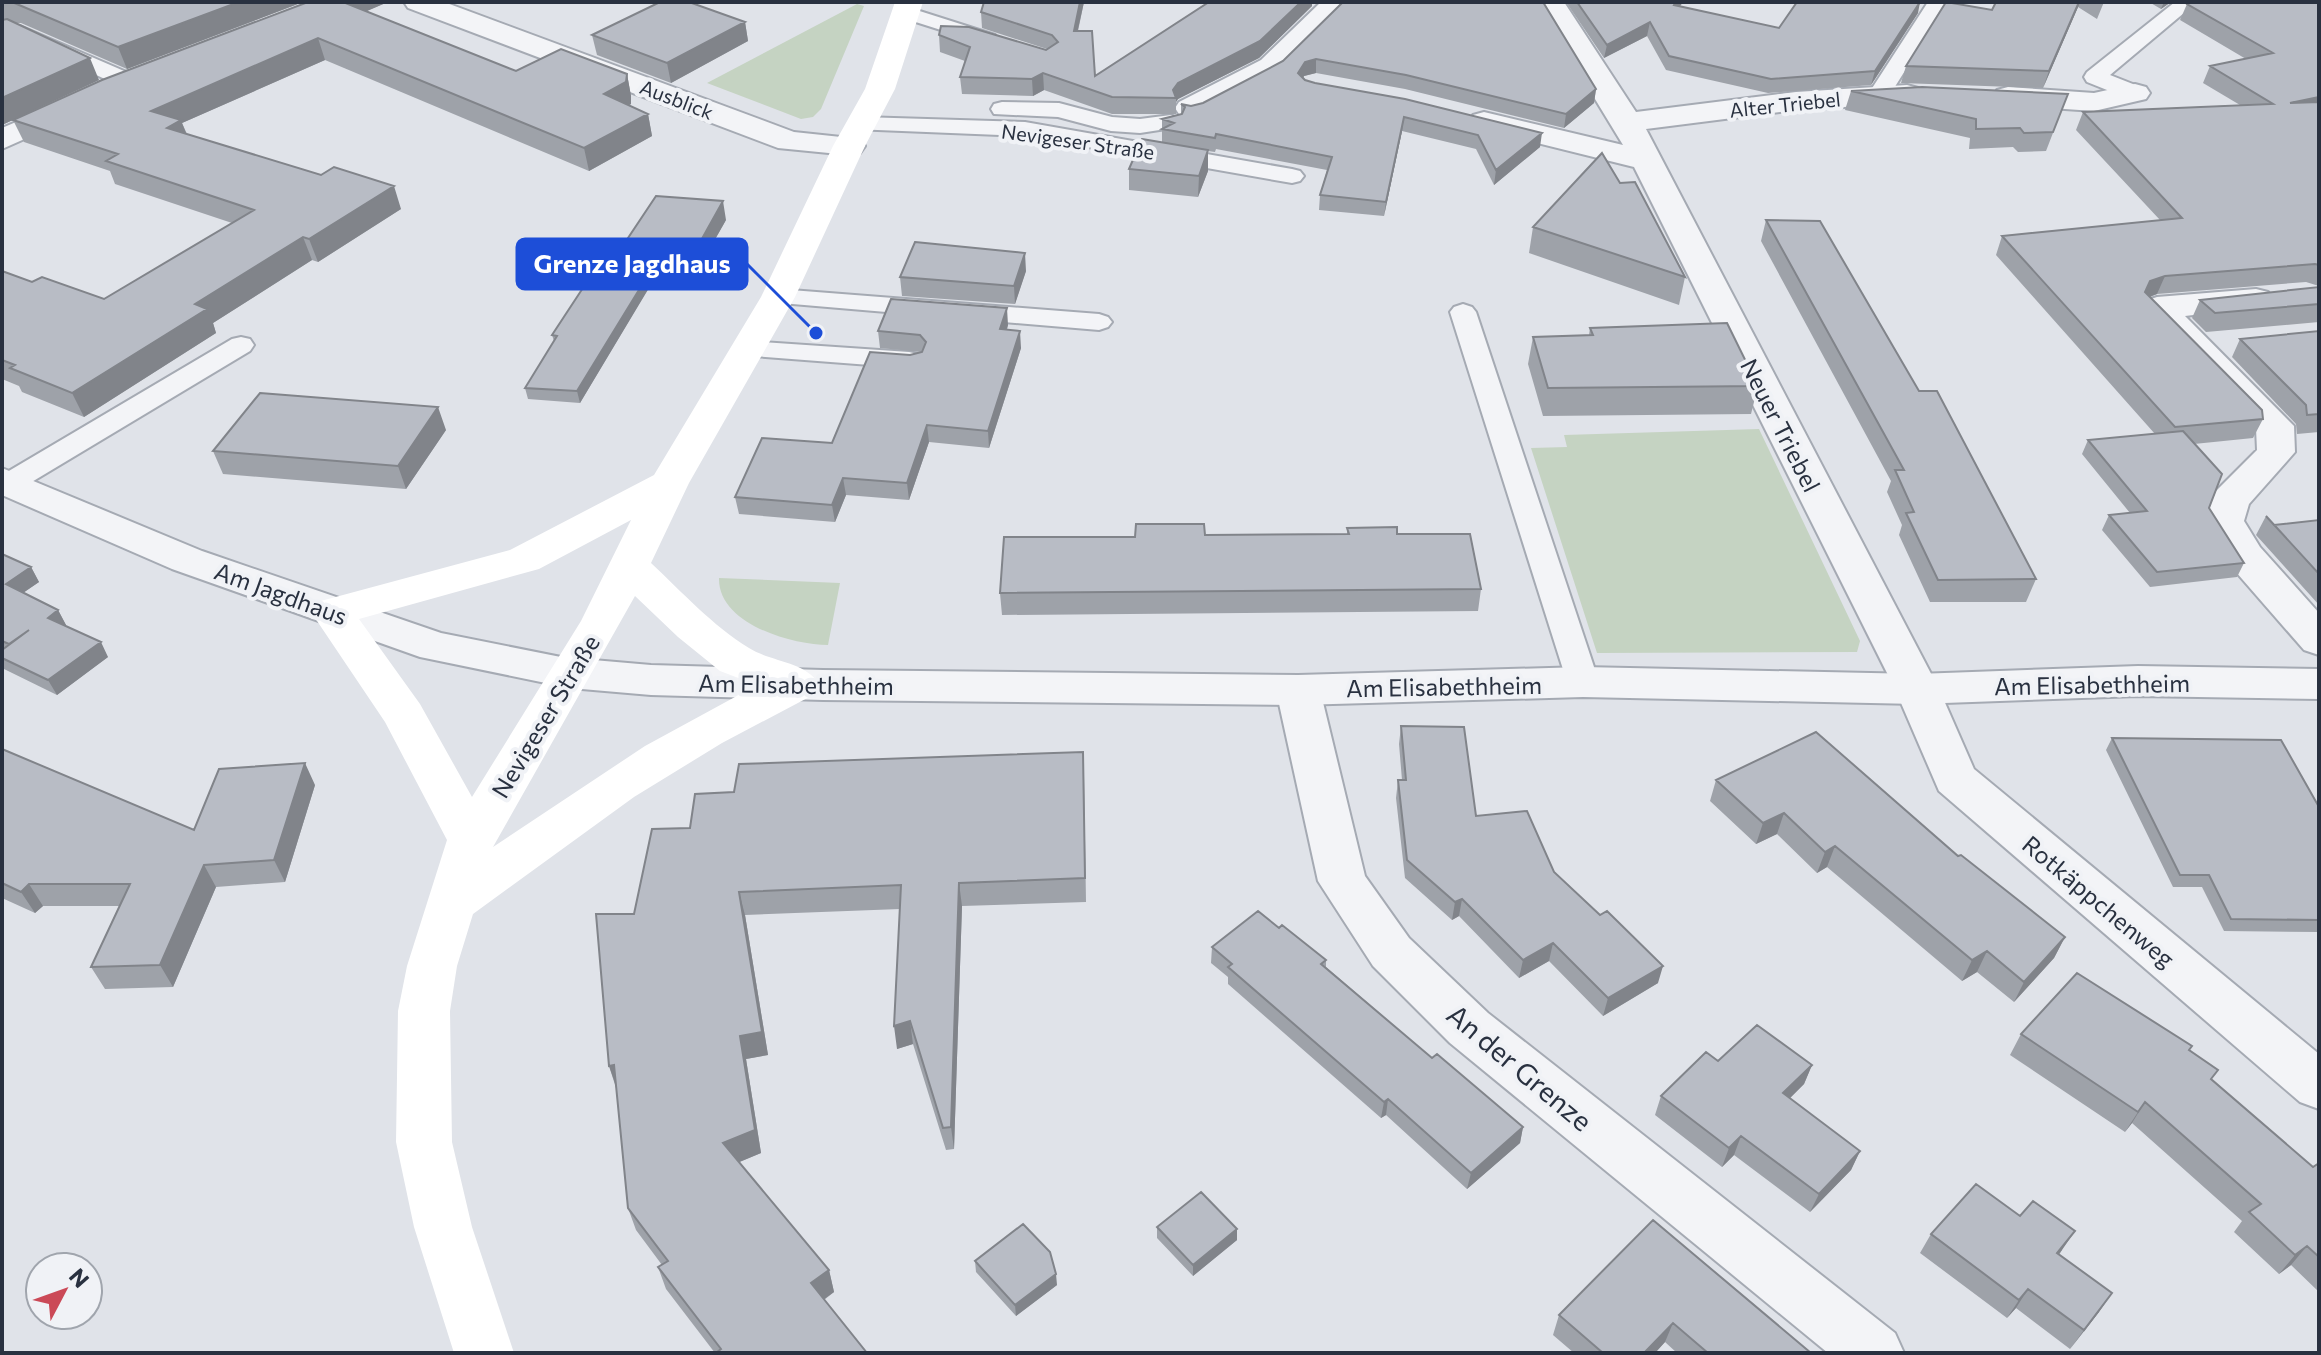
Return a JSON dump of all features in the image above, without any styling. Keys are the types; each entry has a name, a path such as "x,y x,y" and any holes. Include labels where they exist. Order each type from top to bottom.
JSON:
{"main road":[{"name":"Nevigeser Straße","path":"484,1353 443,1227 424,1142 424,1011 432,966 471,840 630,567 669,483 778,297 861,126 908,8"},
{"path":"471,840 404,715 332,612 524,560 669,483"},
{"path":"630,567 693,627 735,660 797,684"},
{"path":"451,904 554,826 659,759 728,717 797,684"}],"street":[{"name":"Ausblick","path":"418,2 789,141 861,126"},
{"path":"1180,115 1271,66 1337,2"},
{"name":"Neuer Triebel","path":"1550,2 1627,122 1917,689"},
{"path":"2,140 160,70"},
{"path":"1975,95 2094,102 2135,93"},
{"name":"Alter Triebel","path":"1627,122 1796,101 1931,94"},
{"path":"1449,113 1645,160"},
{"path":"2291,296 2157,308 2275,426 2276,452 2230,500 2224,521 2244,555 2319,640"},
{"path":"2197,347 2243,343"},
{"name":"Am Jagdhaus","path":"6,481 187,560 332,612 435,647 570,673"},
{"name":"Am Elisabethheim","path":"570,673 651,680 797,684 1298,690 1583,682 1917,689 2138,681 2319,684"},
{"name":"Rotkäppchenweg","path":"1917,689 1955,779 2319,1086"},
{"name":"An der Grenze","path":"1298,690 1342,881 1391,952 1469,1028 1874,1353"}],"lane":[{"path":"1878,96 1938,2"},
{"path":"2135,93 2095,77 2187,2"},
{"path":"908,8 1004,44"},
{"path":"2,33 20,32 130,82"},
{"name":"Nevigeser Straße","path":"861,126 1059,110 1111,124 1140,126 1180,115"},
{"name":"Nevigeser Straße","path":"861,126 1025,129 1292,176"},
{"path":"778,297 1099,322"},
{"path":"1463,312 1583,682"},
{"path":"6,481 241,345"},
{"path":"749,349 912,361"}],"green space":[{"path":"857,4 864,6 821,109 813,117 801,119 707,83"},
{"path":"1759,429 1860,641 1857,652 1597,653 1531,448 1567,447 1564,435"},
{"path":"719,578 840,583 828,645 796,641 760,629 731,608 722,594"}],"building":[{"path":"12,2 239,2 118,47"},
{"path":"308,2 343,2 516,71 561,49 627,74 626,82 604,94 648,114 584,148 318,38 151,111 181,120 167,128 321,175 334,167 394,186 309,239 303,237 195,304 207,309 72,393 10,368 15,365 2,360 2,271 32,282 42,277 104,299 254,210 106,161 118,154 13,120 102,80"},
{"path":"660,2 689,2 745,22 667,63 592,35"},
{"path":"984,2 1080,2 1074,31 1092,31 1095,76 1209,2 1301,2 1260,41 1178,83 1173,90 1176,98 1112,97 1043,73 1032,79 960,77 970,47 939,35 941,26 969,27 1046,50 1058,42 1052,35 981,12"},
{"path":"1343,2 1543,2 1596,89 1566,114 1406,75 1316,59 1305,62 1298,73 1305,80 1315,83 1405,99 1542,133 1496,170 1478,135 1404,117 1386,202 1320,195 1332,157 1216,134 1215,138 1162,129 1174,123 1162,119 1182,114 1185,107 1181,104 1191,106 1203,103 1283,61"},
{"path":"1577,2 1676,2 1674,5 1779,28 1797,2 1920,2 1875,71 1771,79 1669,56 1650,22 1607,45"},
{"path":"1946,2 1992,10 1996,2 2079,2 2049,71 1906,66"},
{"path":"2188,2 2319,2 2319,97 2290,103 2319,102 2319,265 2165,276 2150,281 2145,292 2262,410 2263,419 2175,427 2002,236 2182,218 2083,112 2273,104 2210,66 2273,53"},
{"path":"7,19 90,58 2,98 2,20"},
{"path":"1922,87 2068,94 2053,132 2024,133 2020,128 1976,129 1976,119 1851,91"},
{"path":"1142,139 1208,150 1199,176 1129,169"},
{"path":"1602,153 1620,183 1635,182 1685,277 1533,227"},
{"path":"656,196 723,201 689,262 616,256"},
{"path":"1766,220 1820,221 1919,391 1937,391 2036,579 1938,580 1906,513 1914,512 1895,470 1904,470"},
{"path":"915,242 1025,253 1014,286 900,277"},
{"path":"600,262 653,267 577,391 525,388 557,336 552,335"},
{"path":"2319,287 2319,304 2215,313 2200,300"},
{"path":"891,299 1007,308 1000,329 1020,331 988,431 927,425 907,483 843,478 832,505 735,497 762,438 832,443 870,352 910,355 922,352 926,342 920,335 878,331"},
{"path":"1727,323 1758,386 1548,388 1533,337 1593,335 1590,328"},
{"path":"2319,331 2319,414 2307,415 2306,405 2240,339"},
{"path":"260,393 438,407 398,466 213,451"},
{"path":"2183,431 2222,474 2209,508 2244,563 2157,572 2109,515 2147,511 2088,440"},
{"path":"2319,520 2319,574 2274,525"},
{"path":"1136,524 1204,524 1205,535 1349,534 1347,528 1397,527 1397,534 1470,534 1481,589 1000,593 1004,537 1135,537"},
{"path":"2,554 31,567 6,584 58,610 48,618 101,642 48,680 2,658 2,650 29,630 9,644 2,641"},
{"path":"1401,726 1464,727 1476,816 1527,811 1554,872 1600,915 1607,911 1663,966 1608,998 1553,943 1523,960 1462,899 1455,902 1407,860 1398,780 1406,780"},
{"path":"1816,732 1958,856 1961,855 2065,937 2024,982 1987,951 1972,960 1835,846 1825,852 1784,813 1763,823 1716,780"},
{"path":"2112,738 2281,740 2319,807 2319,920 2231,919 2209,875 2180,875"},
{"path":"2,749 194,830 219,769 305,763 274,860 204,865 160,965 91,967 130,884 29,884 21,892 2,883"},
{"path":"1083,752 1085,878 959,883 951,1127 943,1128 910,1021 894,1026 901,885 739,892 762,1032 740,1036 755,1130 723,1143 829,1270 811,1283 867,1353 718,1353 721,1349 658,1267 668,1261 628,1208 614,1065 609,1066 596,914 634,914 652,829 690,828 695,794 734,792 739,764"},
{"path":"1258,911 1279,928 1282,925 1326,960 1321,964 1432,1058 1437,1054 1523,1127 1471,1173 1388,1099 1384,1102 1228,967 1232,964 1212,947"},
{"path":"2077,973 2192,1046 2189,1050 2218,1070 2211,1079 2313,1167 2319,1163 2319,1257 2307,1246 2295,1255 2249,1212 2261,1204 2145,1102 2138,1112 2021,1034"},
{"path":"1757,1025 1812,1065 1783,1093 1860,1151 1819,1194 1741,1136 1729,1148 1661,1096 1706,1052 1718,1061"},
{"path":"1976,1184 2020,1216 2033,1201 2075,1231 2057,1253 2112,1293 2084,1330 2028,1289 2019,1300 1931,1234"},
{"path":"1201,1192 1237,1229 1193,1265 1157,1227"},
{"path":"1653,1220 1811,1353 1708,1353 1673,1323 1644,1353 1603,1353 1559,1315"},
{"path":"1023,1224 1050,1252 1056,1274 1015,1305 975,1261"}],"place":[{"name":"Grenze Jagdhaus","path":"816,333"}]}
